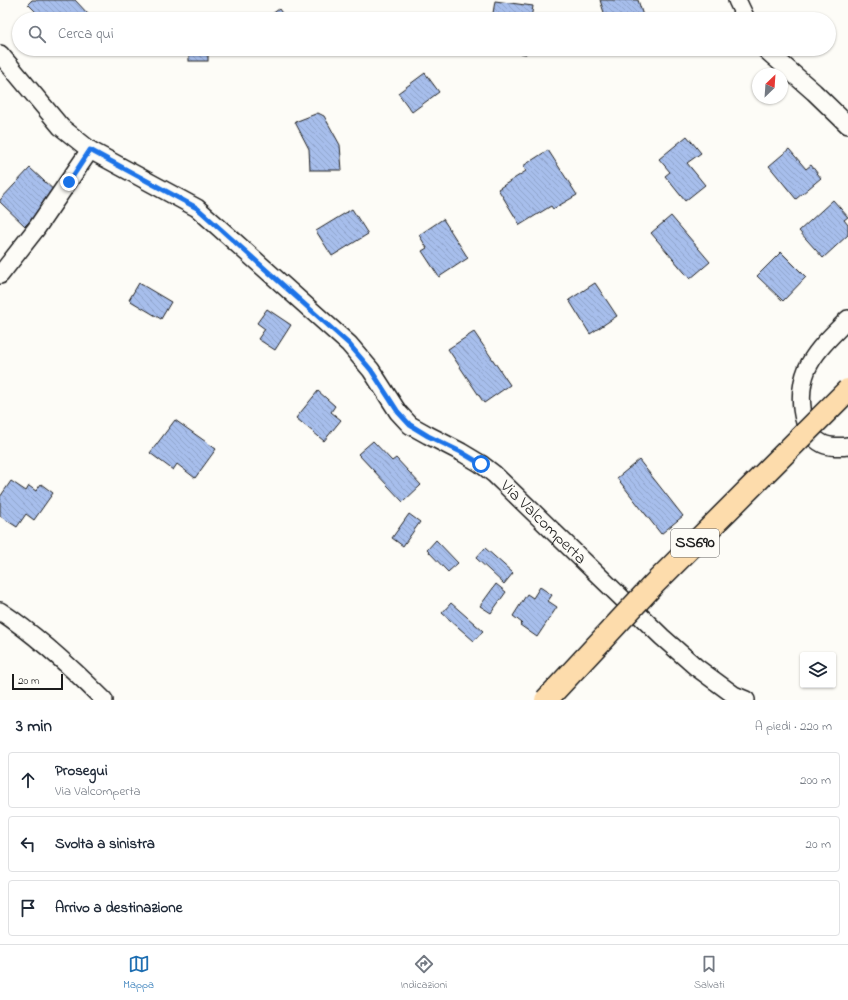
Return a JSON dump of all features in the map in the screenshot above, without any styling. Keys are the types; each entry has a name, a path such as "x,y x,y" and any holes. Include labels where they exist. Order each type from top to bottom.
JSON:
{"highway":[{"name":"SS690","path":"546,700 654,584 848,390"}],"street":[{"path":"737,0 743,12"},
{"name":"Via Valcomperta","path":"0,54 60,127 90,150 197,208 349,344 371,370 398,412 410,425 481,464 662,637 696,667 734,695 746,700"},
{"path":"773,56 814,92 848,125"},
{"path":"0,275 36,229 90,150"},
{"path":"848,319 816,354 807,370 803,385 802,398 803,418 814,437 824,445 848,446"},
{"path":"0,611 38,640 79,675 104,700"}],"building":[{"path":"32,0 75,0 86,12 36,12 28,4"},
{"path":"600,0 638,0 642,12 604,12"},
{"path":"495,1 533,6 532,12 493,12"},
{"path":"189,56 208,56 208,61 189,61"},
{"path":"425,73 439,92 412,112 398,93"},
{"path":"318,113 324,116 340,145 342,170 310,170 309,149 295,122"},
{"path":"687,136 701,153 687,163 705,185 685,201 665,176 670,172 659,159"},
{"path":"789,149 806,169 811,165 821,178 796,199 769,166"},
{"path":"548,150 577,195 553,209 551,206 520,225 498,189 526,171 523,166"},
{"path":"30,168 57,193 25,226 0,202 0,200"},
{"path":"833,200 848,217 844,220 848,225 848,235 823,258 799,231"},
{"path":"352,209 368,234 332,256 316,231"},
{"path":"671,216 710,262 690,279 651,233"},
{"path":"443,219 468,258 439,277 422,251 427,248 419,235"},
{"path":"781,252 806,277 783,301 757,276"},
{"path":"139,283 171,302 161,319 129,300"},
{"path":"595,283 617,316 590,334 569,300"},
{"path":"267,309 291,325 275,350 258,339 265,329 257,323"},
{"path":"474,332 510,385 484,403 448,349"},
{"path":"318,391 335,406 331,412 341,420 324,441 296,418"},
{"path":"175,420 216,449 195,478 177,464 173,470 150,453"},
{"path":"373,441 392,461 396,458 421,485 403,502 358,454"},
{"path":"639,460 683,516 661,534 617,478"},
{"path":"11,481 26,491 29,486 36,491 41,484 53,493 34,520 26,514 17,527 0,516 0,497"},
{"path":"409,514 420,522 403,546 392,538"},
{"path":"436,540 458,563 448,572 427,550"},
{"path":"485,548 513,573 504,584 476,558"},
{"path":"496,584 506,592 491,613 480,606"},
{"path":"540,587 552,595 548,601 557,607 537,637 520,625 522,623 513,616 527,594 533,598"},
{"path":"451,603 483,631 474,641 442,613"}],"route":[{"path":"69,182 90,150 197,208 324,320 349,344 371,370 398,412 410,425 481,464"}]}
